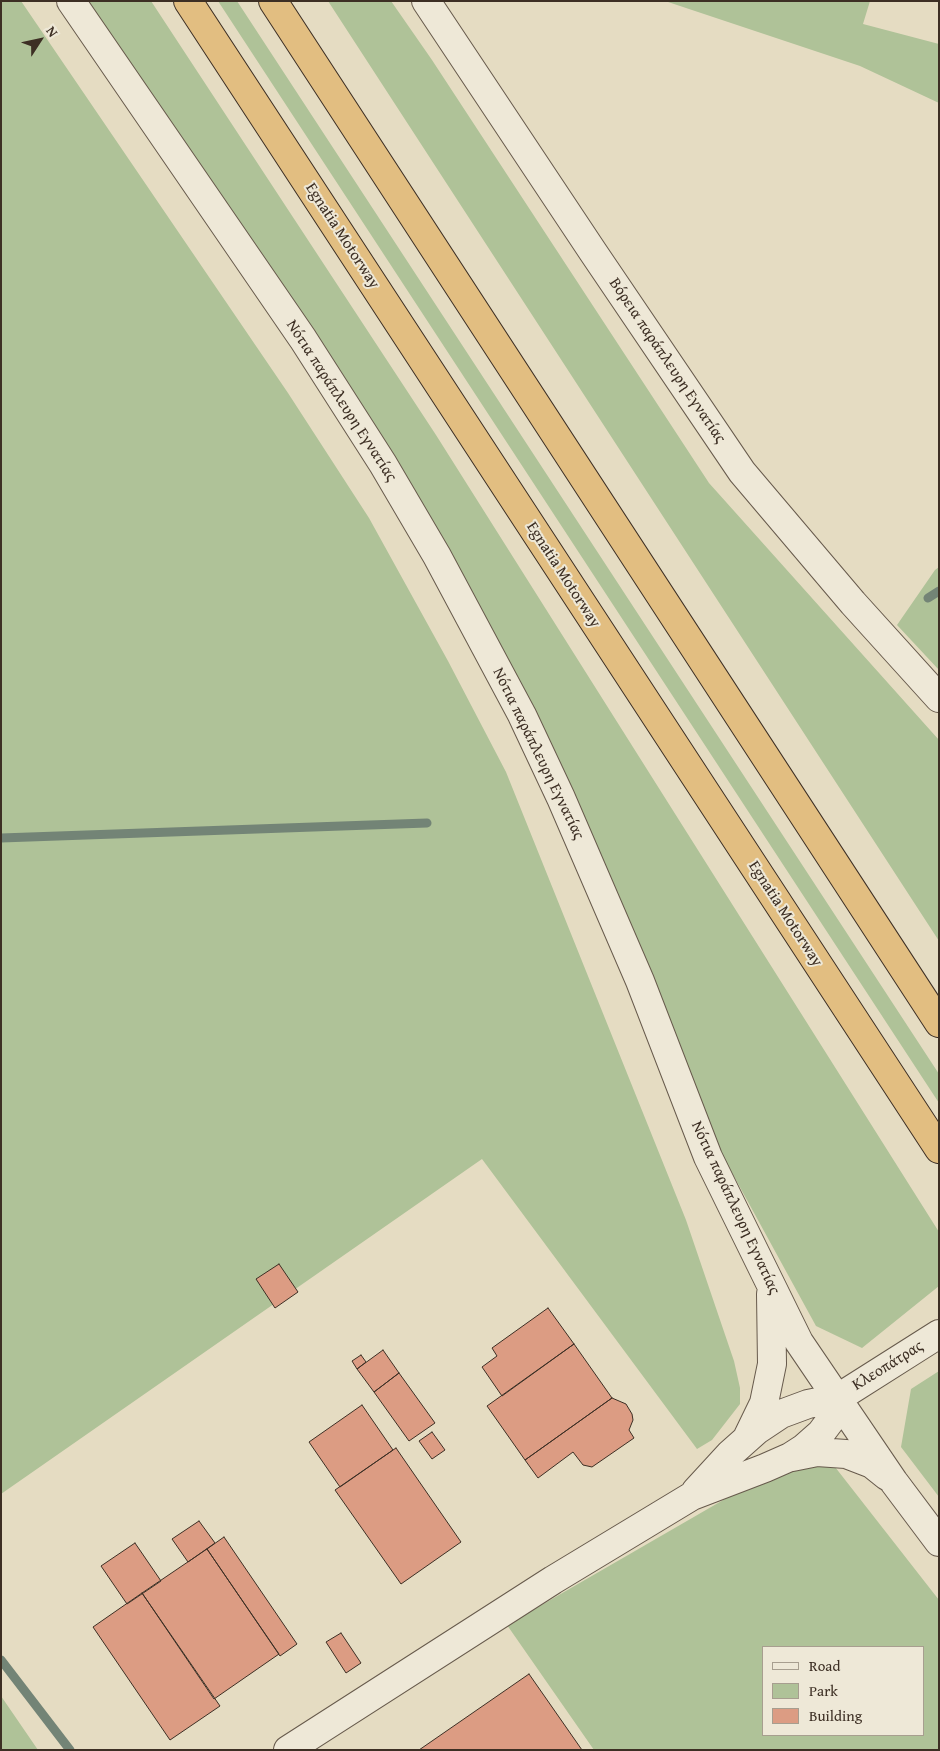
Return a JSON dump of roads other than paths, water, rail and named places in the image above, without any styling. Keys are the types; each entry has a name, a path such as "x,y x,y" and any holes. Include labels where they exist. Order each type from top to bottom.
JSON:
{"highway":[{"name":"Egnatia Motorway","path":"188,1 939,1149"},
{"path":"273,1 939,1023"}],"street":[{"name":"Νότια παράπλευρη Εγνατίας","path":"71,1 303,339 383,464 437,556 522,715 562,798 640,981 708,1157 799,1342 894,1482 939,1542"},
{"name":"Βόρεια παράπλευρη Εγνατίας","path":"426,1 742,472 853,603 939,698"},
{"path":"746,1439 764,1403 772,1364 770,1285"},
{"name":"Κλεοπάτρας","path":"838,1398 939,1334"},
{"path":"288,1750 553,1580 692,1496 790,1457 821,1433 833,1417 838,1398 808,1404 781,1414 757,1430 730,1454 692,1496"},
{"path":"790,1457 817,1452 846,1454 872,1464 894,1482"}],"waterway":[{"path":"928,598 939,591"},
{"path":"1,838 427,823"},
{"path":"1,1660 70,1750"}]}
